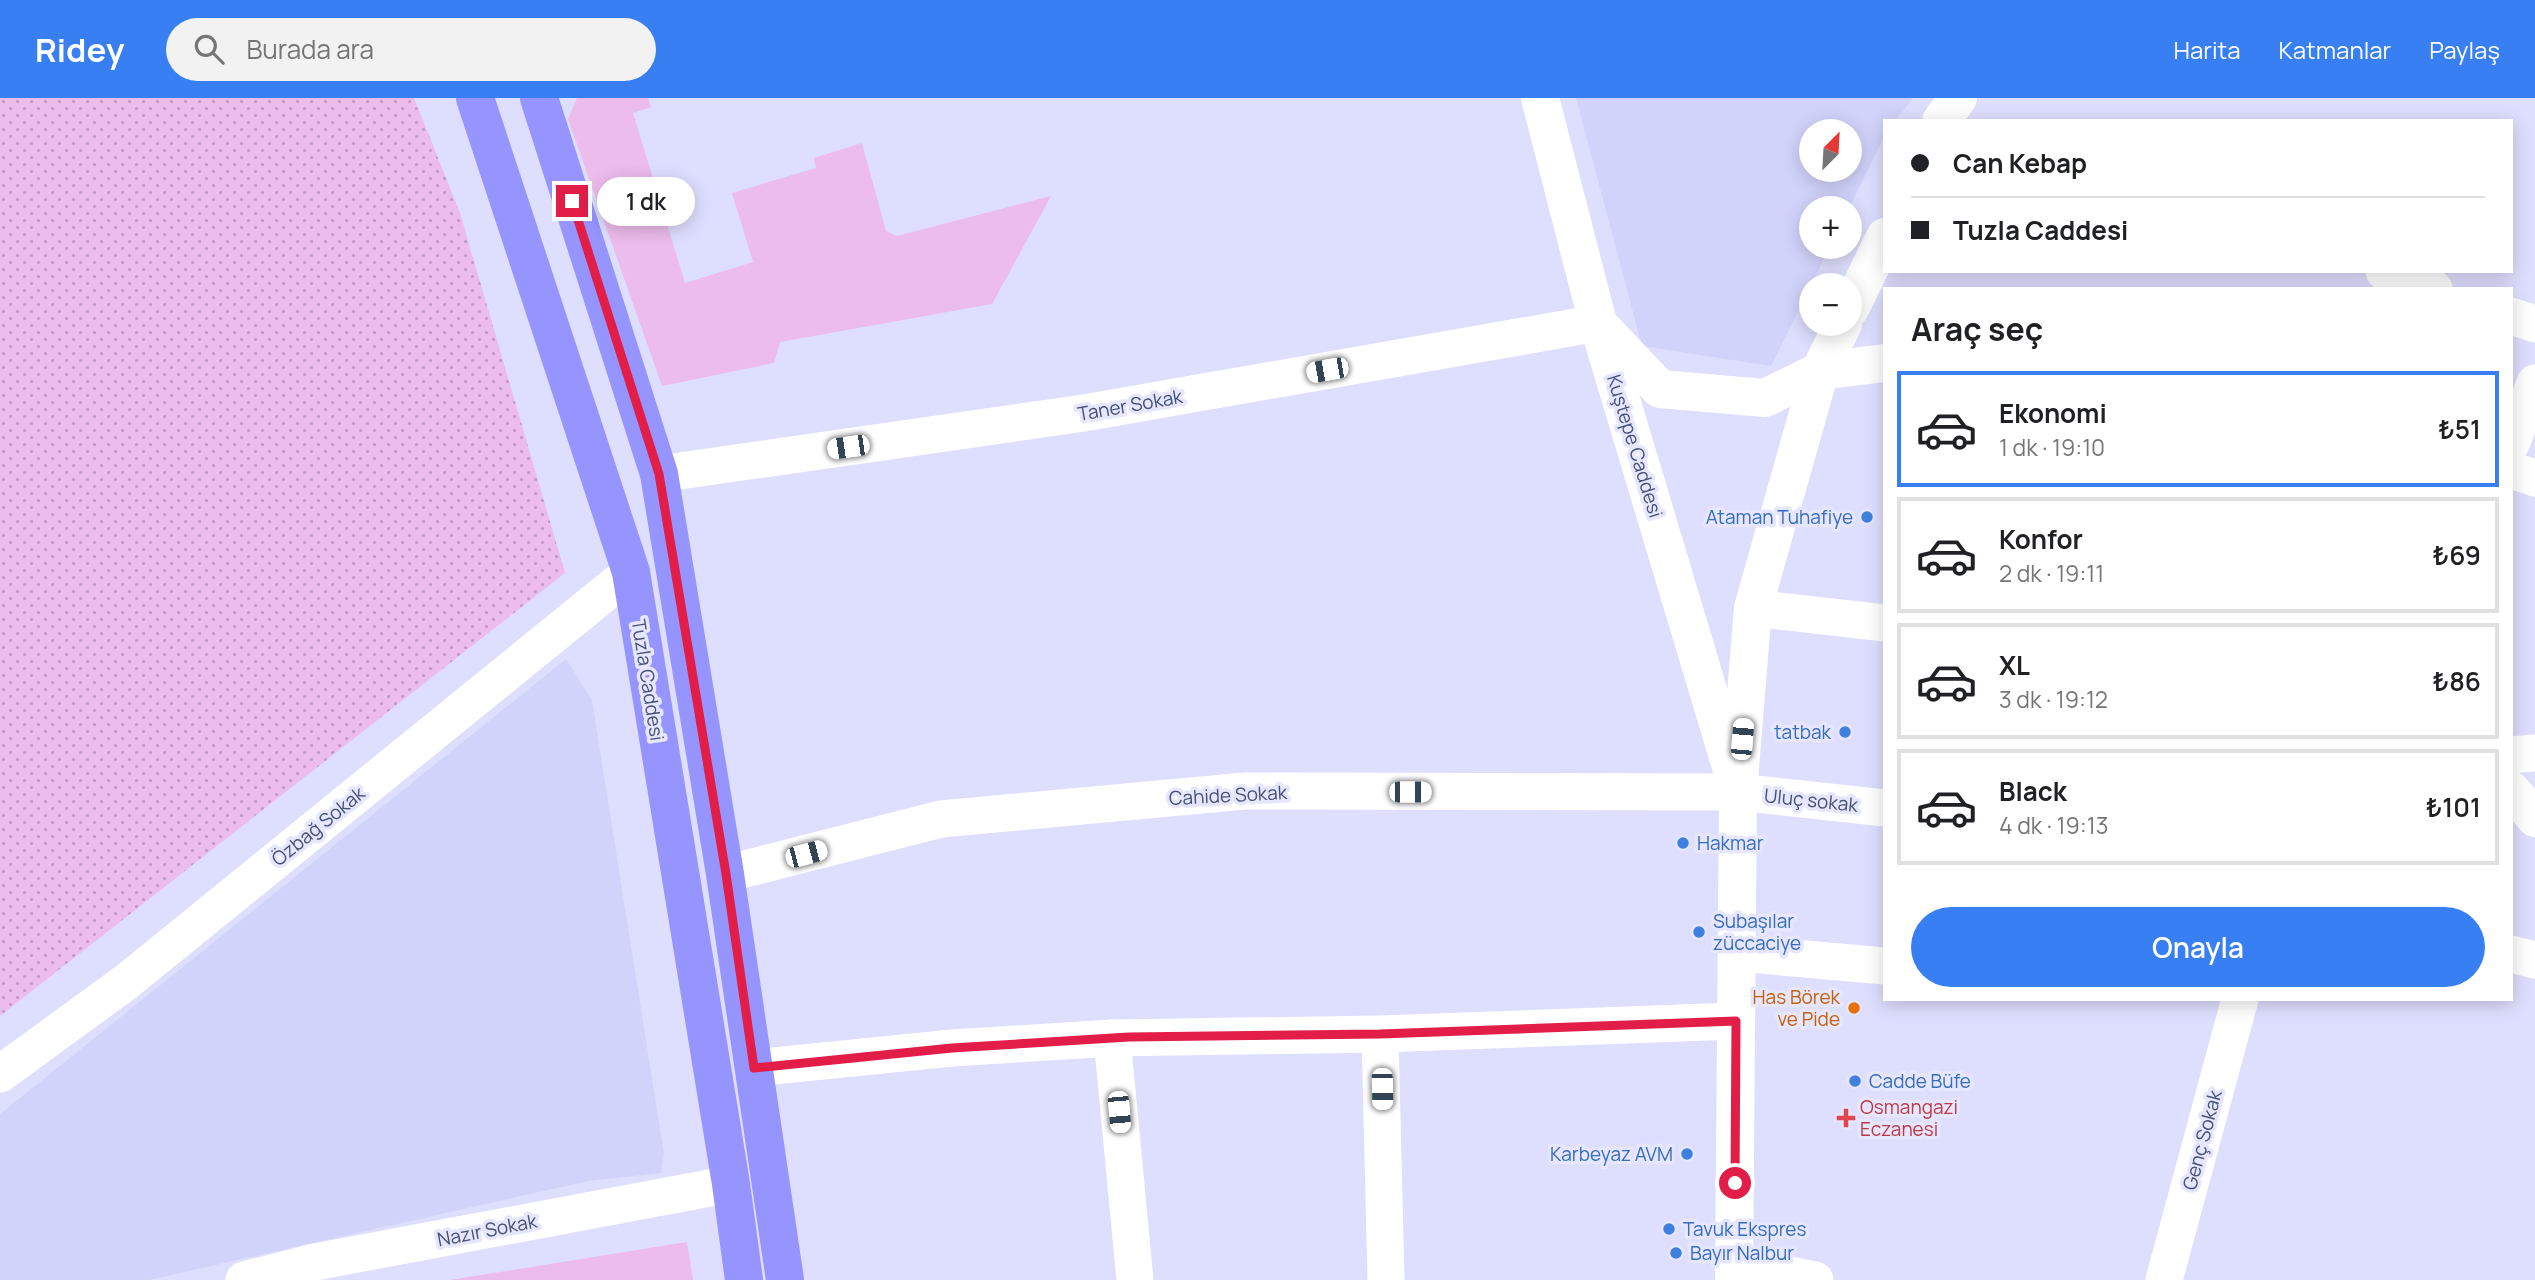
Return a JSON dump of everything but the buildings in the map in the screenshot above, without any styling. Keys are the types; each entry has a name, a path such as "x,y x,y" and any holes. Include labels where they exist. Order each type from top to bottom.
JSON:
{"main road":[{"name":"Tuzla Caddesi","path":"475,98 631,572 731,1184 744,1280"},
{"path":"539,98 659,474 726,874 785,1280"}],"street":[{"name":"Kuştepe Caddesi","path":"1539,98 1598,323 1738,792"},
{"path":"1862,284 1883,241"},
{"path":"2390,273 2428,287"},
{"path":"2513,317 2535,324"},
{"name":"Taner Sokak","path":"659,474 1084,413 1598,323"},
{"path":"1598,323 1660,389 1765,398 1820,371 1883,363"},
{"path":"1815,1280 1734,1272 1738,792 1752,608 1820,371 1837,336"},
{"path":"2513,439 2535,383"},
{"path":"2513,471 2535,478"},
{"name":"Özbağ Sokak","path":"0,1074 126,982 631,572"},
{"path":"1752,608 1883,623"},
{"path":"2513,755 2535,753"},
{"name":"Cahide Sokak","path":"726,874 941,820 1245,791 1738,792"},
{"name":"Uluç sokak","path":"1738,792 1883,808"},
{"path":"2513,792 2535,818"},
{"path":"1737,953 1883,966"},
{"path":"2513,954 2535,960"},
{"name":"Genç Sokak","path":"2164,1280 2239,1001"},
{"path":"754,1068 952,1048 1112,1038 1380,1034 1736,1021"},
{"path":"1380,1034 1387,1280"},
{"path":"1112,1038 1135,1280"},
{"name":"Nazır Sokak","path":"244,1280 328,1260 731,1184"}],"shaded area":[{"path":"0,98 414,98 460,213 565,573 0,1016"},
{"path":"577,98 648,98 651,107 633,113 685,283 753,262 732,193 816,168 814,158 862,143 886,231 897,236 1051,196 992,304 780,342 774,363 662,386 568,119"},
{"path":"1576,98 1913,98 1897,119 1883,119 1883,139 1862,182 1862,119 1799,119 1799,182 1862,182 1855,196 1799,196 1799,259 1824,259 1817,273 1799,273 1799,310 1771,366 1642,346"},
{"path":"566,659 592,700 664,1154 661,1173 588,1181 149,1280 0,1280 0,1114"},
{"path":"687,1242 693,1280 450,1280"}],"place":[{"name":"Ataman Tuhafiye","path":"1867,517"},
{"name":"tatbak","path":"1845,732"},
{"name":"Hakmar","path":"1683,843"},
{"name":"Subaşılar züccaciye","path":"1699,932"},
{"name":"Has Börek ve Pide","path":"1854,1008"},
{"name":"Cadde Büfe","path":"1855,1081"},
{"name":"Osmangazi Eczanesi","path":"1846,1118"},
{"name":"Karbeyaz AVM","path":"1687,1154"},
{"name":"Tavuk Ekspres","path":"1669,1229"},
{"name":"Bayır Nalbur","path":"1676,1253"}],"route":[{"path":"572,201 659,474 726,874 754,1068 952,1048 1129,1037 1380,1034 1736,1021 1735,1183"}]}
